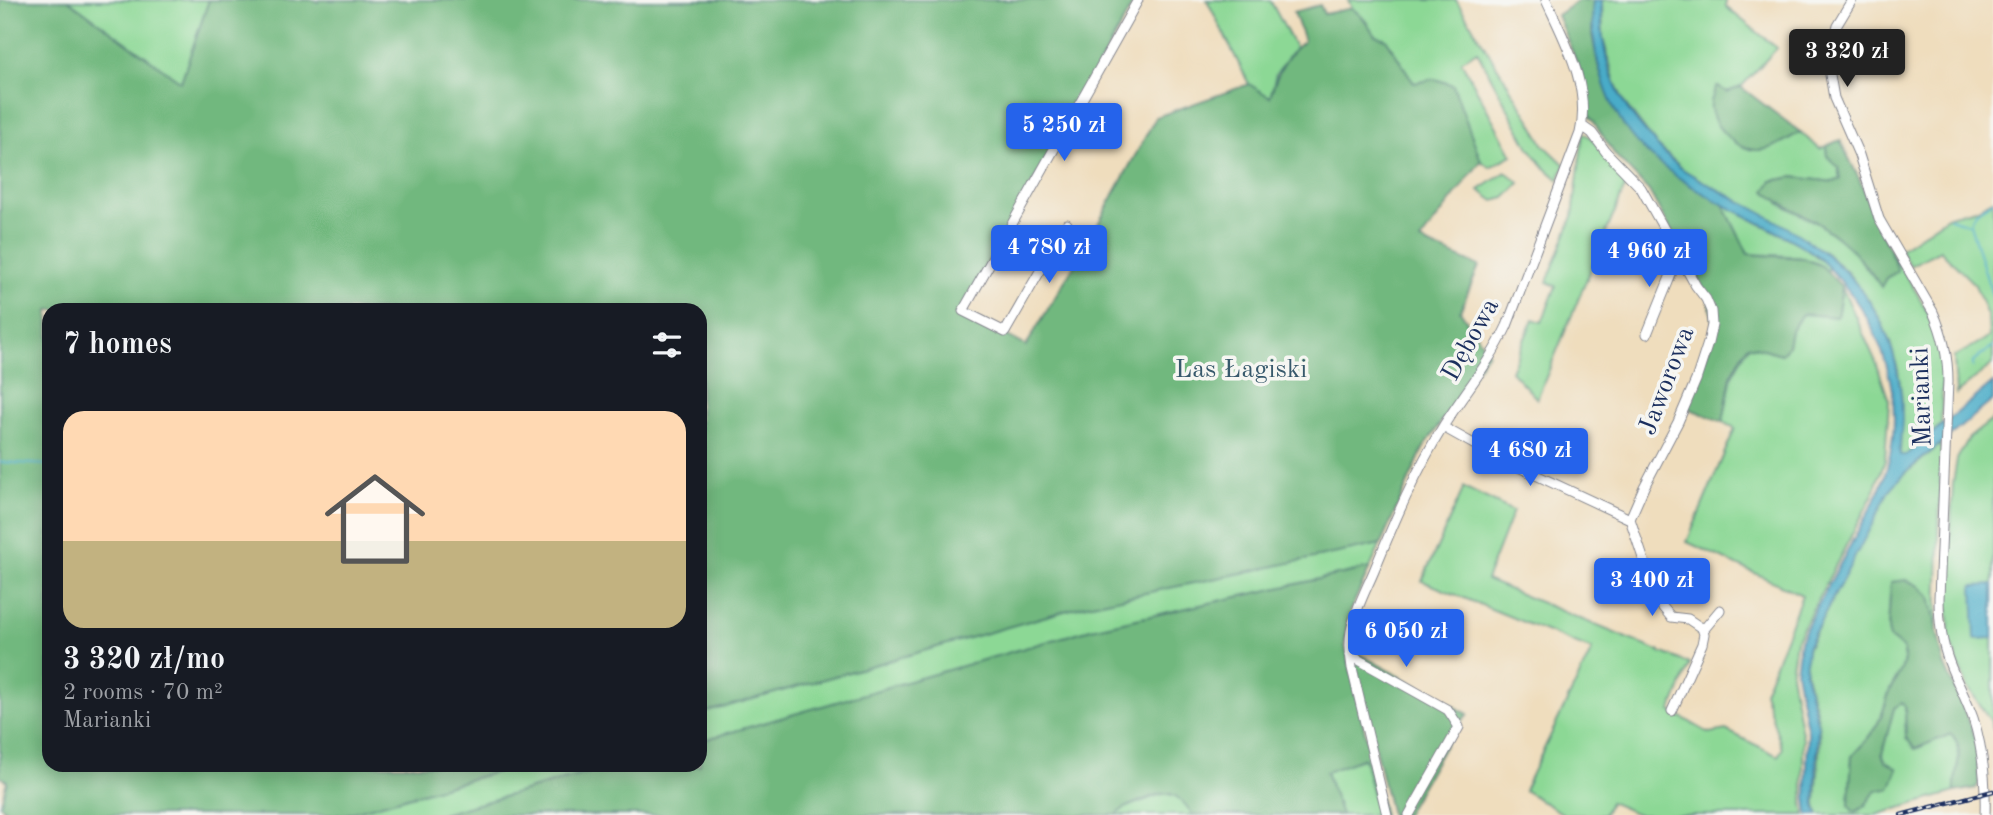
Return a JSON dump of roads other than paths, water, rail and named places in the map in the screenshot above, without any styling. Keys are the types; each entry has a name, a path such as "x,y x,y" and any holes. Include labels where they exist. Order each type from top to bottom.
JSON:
{"street":[{"path":"1067,224 1005,332 963,311 1138,0"},
{"name":"Dębowa","path":"1387,815 1350,655 1351,632 1393,527 1443,427 1495,350 1507,326 1582,126 1584,112 1580,82 1546,0"},
{"name":"Marianki","path":"1852,0 1834,34 1830,67 1832,88 1859,155 1879,219 1940,329 1947,365 1939,598 1941,631 1950,664 1978,736 1984,774 1985,815"},
{"name":"Jaworowa","path":"1582,126 1592,133 1606,152 1641,188 1709,306 1712,320 1699,372 1678,422 1630,519"},
{"path":"1647,334 1679,255"},
{"path":"1443,427 1495,456 1630,519 1660,604 1671,617 1688,619 1702,628 1704,634 1672,711"},
{"path":"1702,628 1707,626 1720,610"},
{"path":"1350,655 1448,710 1459,727 1409,815"}],"water":[{"path":"1593,0 1602,0 1606,53 1618,92 1630,113 1657,145 1684,170 1809,242 1849,276 1866,296 1885,331 1897,368 1902,405 1900,455 1906,455 1993,383 1993,400 1905,473 1888,492 1807,647 1805,673 1818,726 1815,805 1818,815 1808,815 1806,798 1808,732 1796,672 1800,641 1877,496 1888,462 1893,429 1893,397 1886,365 1875,335 1859,306 1839,279 1815,254 1682,180 1651,157 1629,134 1602,79 1594,39"},
{"path":"1993,585 1993,638 1975,639 1973,586"}],"waterway":[{"path":"1993,201 1976,213 1970,224 1993,298"},
{"path":"1950,218 1969,224"},
{"path":"1973,367 1973,362 1993,346"},
{"path":"0,462 42,465"}],"railway":[{"path":"1901,815 1993,791"}],"park label":[{"name":"Las Łagiski","path":"1241,370"}]}
